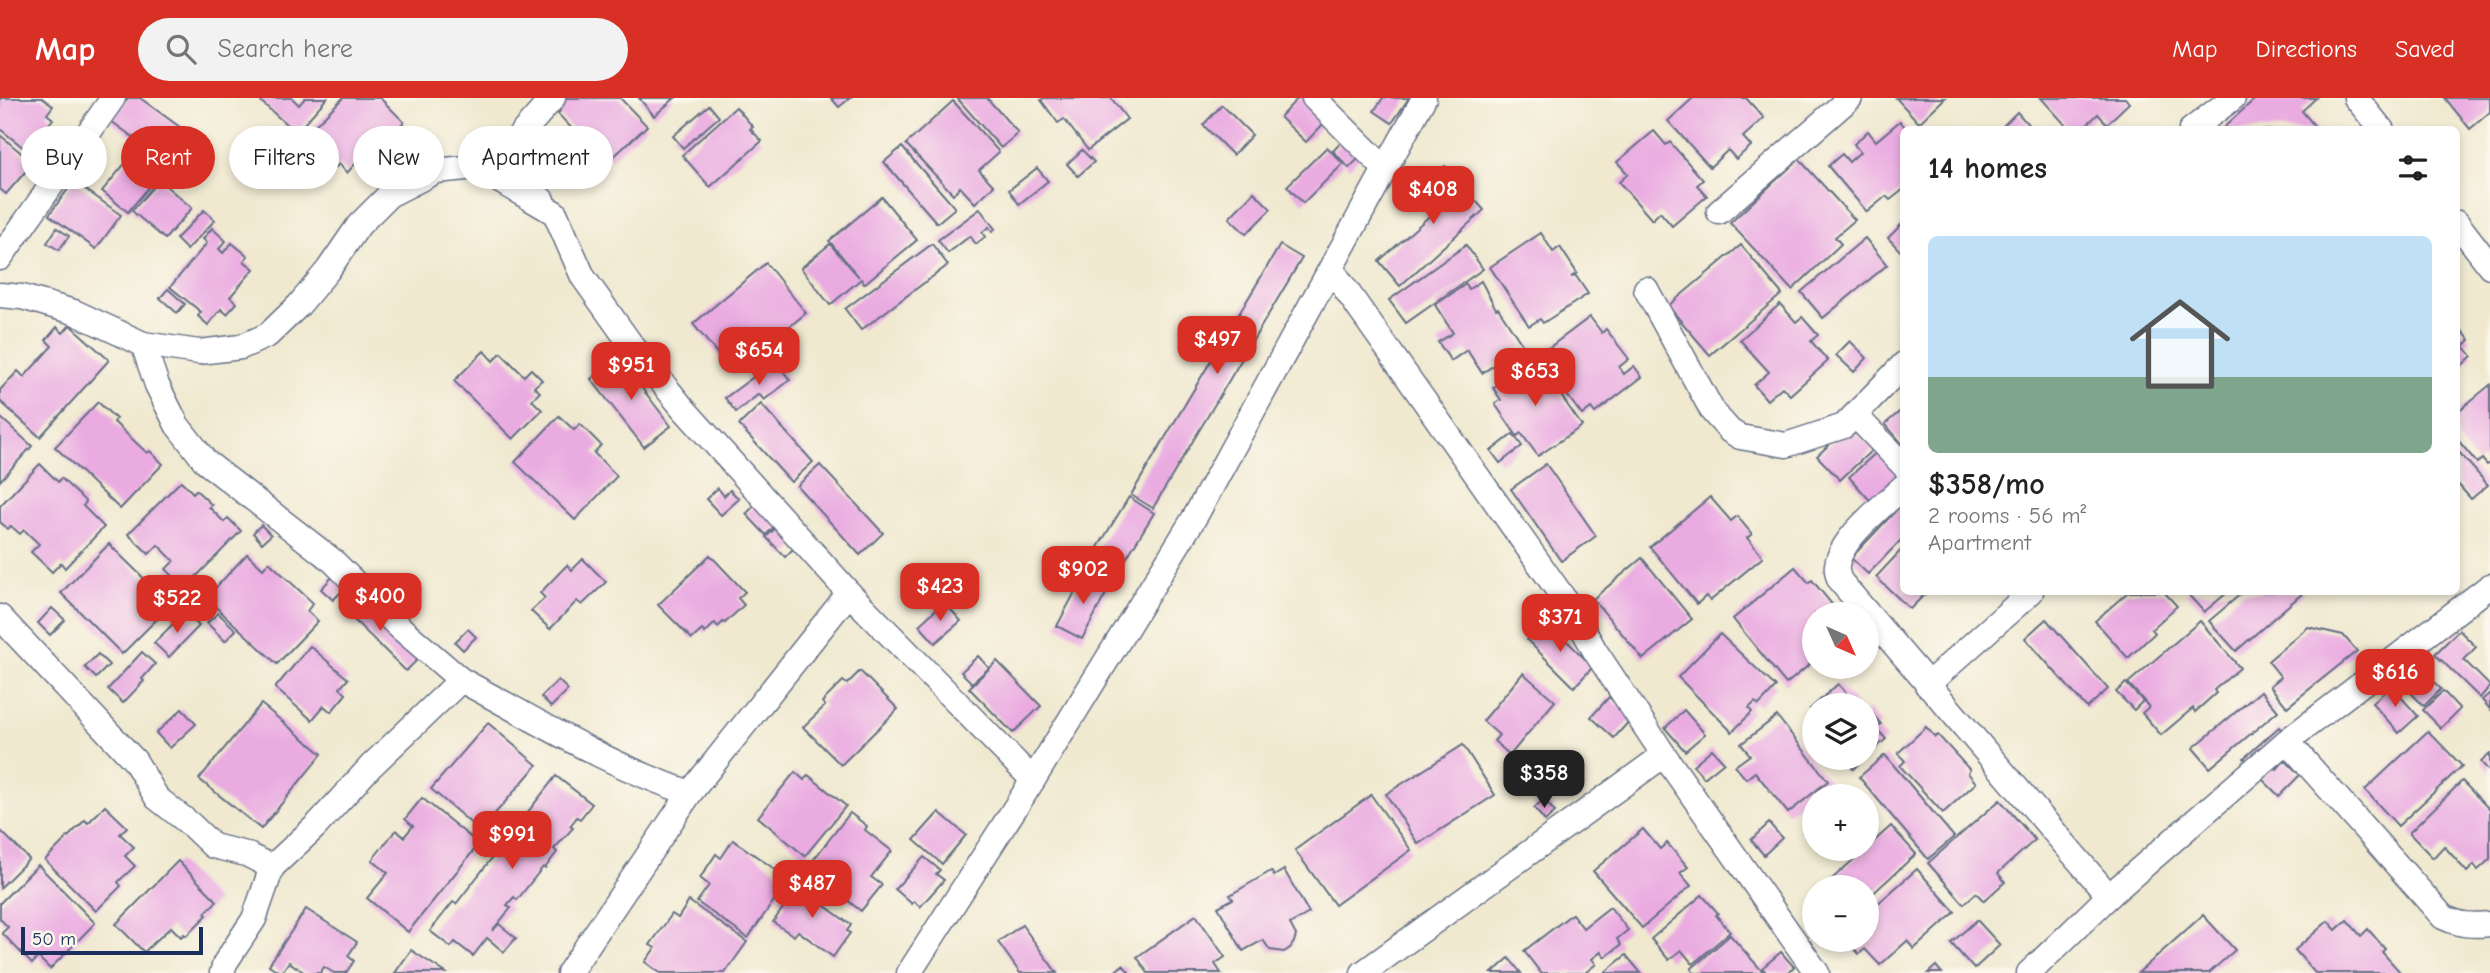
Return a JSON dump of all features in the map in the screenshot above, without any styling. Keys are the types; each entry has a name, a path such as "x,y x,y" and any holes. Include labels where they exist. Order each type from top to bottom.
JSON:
{"street":[{"path":"0,258 113,98"},
{"path":"528,126 553,98"},
{"path":"1314,98 1386,170"},
{"path":"909,973 1033,780 1196,515 1424,98"},
{"path":"1719,212 1850,98"},
{"path":"2196,126 2233,98"},
{"path":"2357,98 2379,126"},
{"path":"0,295 22,297 74,312 143,344 199,352 241,347 268,335 299,305 328,270 359,225 390,195 436,172 458,169"},
{"path":"514,189 555,213"},
{"path":"531,189 555,213 583,277 630,343 682,407 849,593 1033,780"},
{"path":"2460,227 2490,266"},
{"path":"1332,270 1574,613 1595,651 1664,755 1817,973"},
{"path":"1646,289 1713,412 1730,430 1740,436 1786,445 1844,426 1900,368"},
{"path":"143,344 157,385 177,425 206,462 333,561 397,625 461,680 610,762 690,793"},
{"path":"1856,416 1900,462"},
{"path":"1900,490 1862,526 1840,553 1836,568 1840,581 2109,896"},
{"path":"2029,973 2109,896 2287,741 2490,586"},
{"path":"569,973 690,793 849,593"},
{"path":"1927,685 2028,595"},
{"path":"0,617 135,761 157,798 213,846 246,854 272,867"},
{"path":"222,973 225,963 254,919 272,867 316,826 371,766 461,680"},
{"path":"2287,741 2443,917 2459,925 2490,924"},
{"path":"1363,973 1664,755"}],"building":[{"path":"0,98 42,98 53,106 47,114 53,119 47,126 21,126 21,146 0,129"},
{"path":"128,98 140,98 178,126 121,126 121,128 111,121"},
{"path":"257,98 292,98 299,105 305,98 327,98 302,126 288,126"},
{"path":"343,98 380,98 404,122 400,126 353,126 353,166 347,173 339,164 339,126 314,126"},
{"path":"566,98 620,98 647,126 613,157 613,126 569,126 558,114 560,111 556,107"},
{"path":"639,98 675,98 654,116"},
{"path":"831,98 850,98 839,107"},
{"path":"957,98 987,98 1018,133 1001,148"},
{"path":"1111,98 1127,119 1088,150 1064,119 1058,123 1041,100"},
{"path":"1298,98 1303,98 1326,121 1306,142 1280,117"},
{"path":"1383,98 1409,98 1392,123 1374,111"},
{"path":"1693,98 1746,98 1764,118 1743,137 1751,146 1736,159 1728,150 1710,167 1668,121"},
{"path":"1896,98 1945,98 1919,123"},
{"path":"2041,98 2125,98 2129,103 2107,124 2098,114 2085,126 2066,126"},
{"path":"2256,98 2316,98 2302,111 2315,126 2225,126"},
{"path":"2445,98 2490,98 2490,112 2470,129"},
{"path":"953,101 999,152 979,170 994,186 975,203 960,187 953,194 906,144"},
{"path":"709,105 719,117 683,148 673,136"},
{"path":"1222,105 1252,135 1233,155 1203,125"},
{"path":"736,107 753,127 750,129 762,141 710,187 682,155"},
{"path":"2017,112 2029,126 2003,126"},
{"path":"1900,121 1904,126 1900,126 1900,192 1890,200 1886,196 1867,212 1828,166 1842,154 1849,162 1860,152 1854,144 1868,131 1876,141"},
{"path":"1654,131 1666,145 1670,142 1703,180 1697,185 1707,196 1672,226 1660,212 1652,220 1619,182 1628,174 1617,162"},
{"path":"0,135 21,153 21,177 6,194 0,189"},
{"path":"1344,139 1360,157 1349,168 1333,151"},
{"path":"902,147 955,208 937,223 884,162"},
{"path":"1327,147 1343,164 1303,203 1287,186"},
{"path":"1082,150 1094,162 1078,176 1067,164"},
{"path":"1799,159 1855,220 1835,237 1841,244 1792,290 1730,223"},
{"path":"1445,166 1484,210 1400,286 1379,261 1434,212 1416,193"},
{"path":"121,168 121,189 147,189 128,212 102,191 107,189 107,185"},
{"path":"1037,168 1048,181 1019,204 1009,190"},
{"path":"68,189 85,189 121,215 96,249 49,215"},
{"path":"151,189 170,189 192,208 165,239 132,211"},
{"path":"1254,192 1271,209 1246,234 1229,218"},
{"path":"882,197 917,240 864,284 861,279 830,305 801,268 830,244 859,277 829,241"},
{"path":"980,209 995,229 992,232 989,227 982,232 985,237 976,244 970,236 948,253 938,240"},
{"path":"204,210 215,220 187,250 176,239"},
{"path":"1900,226 1900,251 1888,238"},
{"path":"57,228 69,236 59,250 47,243"},
{"path":"212,228 226,241 219,249 223,253 232,243 248,256 244,261 254,269 230,297 237,303 227,314 221,309 208,325 198,316 201,312 170,287 207,243 203,239"},
{"path":"1541,233 1553,252 1560,247 1577,273 1571,277 1576,276 1588,294 1543,323 1540,319 1529,326 1490,267"},
{"path":"1865,238 1887,265 1823,318 1801,292"},
{"path":"932,244 948,265 861,330 845,309"},
{"path":"1280,245 1302,258 1153,508 1131,495"},
{"path":"1466,245 1483,269 1406,323 1389,300"},
{"path":"1741,245 1782,294 1710,355 1668,306"},
{"path":"766,263 806,313 733,373 693,324"},
{"path":"1481,281 1496,309 1498,308 1523,346 1482,373 1467,350 1451,361 1438,342 1453,333 1435,305 1466,284 1469,289"},
{"path":"168,289 185,304 177,313 160,298"},
{"path":"1780,304 1796,322 1802,317 1818,335 1811,341 1828,361 1790,395 1782,387 1767,400 1754,385 1769,372 1740,340"},
{"path":"1590,317 1602,333 1606,329 1629,359 1619,367 1624,374 1634,366 1642,377 1595,413 1591,408 1582,415 1538,356"},
{"path":"70,325 109,360 40,437 0,401 0,390 18,371 24,377 52,346 46,340 57,327 63,333"},
{"path":"2460,328 2470,340 2464,346 2472,356 2460,367"},
{"path":"1850,341 1867,358 1854,372 1836,355"},
{"path":"484,351 493,361 501,353 524,376 531,369 542,380 534,387 540,392 532,400 542,410 513,439 454,381"},
{"path":"618,357 671,426 644,447 591,379"},
{"path":"1535,358 1582,426 1538,456 1521,433 1517,436 1495,404 1501,400 1493,388"},
{"path":"775,361 790,380 764,400 759,394 736,412 725,398"},
{"path":"2490,385 2490,463 2487,465 2482,459 2477,463 2460,443 2460,410"},
{"path":"98,402 116,419 114,422 163,464 120,509 55,447"},
{"path":"761,404 813,462 791,482 739,425"},
{"path":"1900,411 1900,441 1885,424"},
{"path":"559,416 574,430 580,424 601,445 594,453 617,476 575,520 515,462"},
{"path":"0,417 32,446 0,481"},
{"path":"1850,425 1873,449 1840,480 1817,456"},
{"path":"1513,434 1522,446 1500,463 1491,451"},
{"path":"1878,451 1900,476 1900,484 1875,506 1849,477"},
{"path":"2460,453 2488,485 2471,499 2460,486"},
{"path":"40,464 58,482 61,478 86,502 83,506 104,527 65,568 61,563 52,572 31,552 39,544 24,530 20,534 11,526 8,529 0,522 0,506"},
{"path":"1546,464 1596,536 1561,561 1511,489"},
{"path":"820,465 883,533 860,555 797,486"},
{"path":"181,481 193,493 196,490 212,505 209,507 224,522 228,518 241,531 185,588 166,569 174,561 158,545 149,554 128,534"},
{"path":"718,488 724,496 730,490 739,499 721,515 706,499"},
{"path":"1129,497 1154,513 1113,580 1087,565"},
{"path":"1710,497 1731,521 1737,516 1752,534 1747,538 1763,557 1710,601 1706,596 1697,604 1650,547"},
{"path":"759,501 780,521 766,535 746,514"},
{"path":"1900,506 1900,541 1868,574 1851,558"},
{"path":"781,523 799,543 785,557 766,537"},
{"path":"261,525 271,535 262,543 253,533"},
{"path":"109,544 171,605 122,654 61,593"},
{"path":"1900,551 1900,595 1924,595 1910,609 1876,577"},
{"path":"247,554 263,569 269,562 313,603 307,611 318,621 277,664 206,598"},
{"path":"710,555 745,592 738,598 744,605 725,623 718,627 715,623 705,633 702,630 692,639 658,605"},
{"path":"1642,558 1692,619 1643,659 1593,599"},
{"path":"583,559 606,582 582,605 577,601 550,629 531,611 545,598 540,593 567,565 572,570"},
{"path":"1795,567 1809,583 1812,580 1830,602 1802,602 1802,671 1786,684 1733,619"},
{"path":"1085,573 1110,586 1082,639 1057,626"},
{"path":"335,574 347,586 333,600 321,589"},
{"path":"355,595 419,658 406,671 342,608"},
{"path":"2125,595 2167,595 2177,606 2152,629 2155,633 2128,658 2095,621"},
{"path":"2189,595 2224,595 2204,612"},
{"path":"2239,595 2301,595 2236,651 2209,621"},
{"path":"944,602 961,621 935,643 919,625"},
{"path":"1557,607 1575,623 1564,635 1546,619"},
{"path":"52,608 65,620 50,635 38,623"},
{"path":"185,612 199,626 169,657 154,643"},
{"path":"218,613 236,630 225,641 207,623"},
{"path":"2046,619 2108,689 2087,708 2025,638"},
{"path":"1547,621 1593,667 1574,687 1527,640"},
{"path":"2200,621 2240,668 2214,690 2216,693 2195,712 2193,708 2161,735 2142,713 2149,707 2128,683"},
{"path":"2308,627 2343,635 2357,651 2287,707 2270,686 2281,677 2268,661"},
{"path":"468,629 476,637 463,650 455,642"},
{"path":"2459,630 2476,647 2464,660 2490,686 2480,698 2435,654"},
{"path":"1720,634 1776,687 1759,705 1755,702 1749,708 1752,712 1732,732 1678,677"},
{"path":"310,646 348,679 340,688 346,694 331,712 324,706 312,720 275,688"},
{"path":"142,652 155,664 142,679 144,681 123,703 108,689"},
{"path":"98,654 109,665 96,678 85,667"},
{"path":"978,656 989,668 972,683 961,672"},
{"path":"997,661 1041,706 1013,733 969,688"},
{"path":"2418,666 2441,689 2424,706 2401,683"},
{"path":"860,671 898,709 841,765 803,727 825,706 822,702 843,681 847,684"},
{"path":"1523,673 1555,701 1510,755 1494,741 1499,735 1483,721"},
{"path":"558,680 568,690 551,707 541,697"},
{"path":"2126,683 2143,701 2134,710 2116,692"},
{"path":"1838,684 1846,693 1828,693"},
{"path":"2391,686 2418,716 2399,733 2372,703"},
{"path":"2261,691 2278,711 2210,768 2193,748"},
{"path":"2443,691 2460,709 2441,728 2423,710"},
{"path":"2490,693 2490,709 2482,700"},
{"path":"1609,697 1632,718 1614,738 1591,717"},
{"path":"261,704 322,754 261,829 199,779"},
{"path":"182,709 196,724 170,748 156,733"},
{"path":"1684,710 1705,734 1685,751 1665,728"},
{"path":"1777,716 1802,748 1802,770 1819,770 1828,781 1824,784 1802,784 1802,802 1788,813 1755,772 1746,779 1735,766 1750,755 1741,744"},
{"path":"488,723 537,765 480,831 431,789"},
{"path":"1926,727 1935,737 1938,735 1970,770 1968,773 1976,783 1943,813 1900,766 1905,761 1898,753"},
{"path":"2279,727 2287,736 2252,767 2244,758"},
{"path":"1879,731 1886,739 1879,745"},
{"path":"2428,731 2462,766 2398,826 2365,790"},
{"path":"1463,745 1495,795 1418,844 1386,794"},
{"path":"1712,749 1724,762 1704,778 1693,765"},
{"path":"2490,754 2490,772 2481,762"},
{"path":"1885,755 1954,837 1928,859 1879,801 1879,784 1865,784 1859,777 1867,770 1879,770 1879,760"},
{"path":"2285,760 2300,775 2279,796 2261,778 2274,766 2277,769"},
{"path":"795,772 804,780 808,775 846,806 805,856 758,817"},
{"path":"556,776 592,804 580,819 577,817 570,826 573,828 554,849 557,852 545,868 543,867 517,900 514,897 507,905 511,908 492,931 499,924 516,938 504,952 487,938 473,956 455,942 451,947 430,931 453,902 456,904"},
{"path":"2462,781 2490,810 2490,859 2478,870 2474,865 2467,872 2444,846 2433,858 2409,833"},
{"path":"1371,795 1411,850 1335,905 1295,850"},
{"path":"422,798 479,844 408,932 367,898 388,873 372,860 396,830 404,837 413,826 405,819"},
{"path":"1544,799 1555,812 1545,821 1534,808"},
{"path":"2000,800 2035,840 1998,873 2005,882 1984,901 1976,893 1964,904 1928,863"},
{"path":"105,806 127,827 120,834 134,847 125,856 135,866 118,882 121,886 96,911 45,860 85,820 88,823"},
{"path":"939,812 966,835 942,864 914,840"},
{"path":"850,813 867,826 865,830 892,851 871,877 882,885 861,911 807,868"},
{"path":"1769,823 1782,838 1764,855 1751,840"},
{"path":"1891,826 1916,854 1879,888 1879,875 1836,875 1852,861 1879,861 1879,837"},
{"path":"1643,829 1660,849 1667,843 1688,867 1680,873 1691,886 1642,928 1593,871"},
{"path":"0,830 29,859 0,888"},
{"path":"733,840 789,879 748,938 697,902 709,885 700,878 716,854 721,858"},
{"path":"924,857 940,870 936,874 944,880 920,907 914,901 912,904 895,889"},
{"path":"178,861 217,901 186,936 184,934 181,937 171,927 144,952 116,924"},
{"path":"38,865 95,923 50,969 38,957 32,964 2,933 8,927 0,919 0,903"},
{"path":"1917,869 1955,912 1914,949 1907,941 1880,965 1868,952 1879,952 1879,902"},
{"path":"1284,870 1309,913 1290,924 1296,935 1290,948 1284,952 1270,950 1263,940 1243,951 1218,907 1233,899 1230,895 1271,871 1274,876"},
{"path":"792,882 851,925 847,931 850,933 833,957 798,931 794,936 773,922 786,904 779,899"},
{"path":"1702,895 1730,932 1693,964 1681,950 1669,960 1651,939"},
{"path":"689,901 747,942 725,973 660,973 645,962 655,948 650,945 672,914 678,918"},
{"path":"1610,907 1628,930 1617,939 1621,945 1605,957 1601,952 1592,959 1596,964 1585,973 1541,973 1524,951 1572,914 1583,928"},
{"path":"306,909 357,942 348,956 354,961 346,973 334,973 324,967 320,973 305,973 289,962 281,973 269,965"},
{"path":"1196,915 1225,957 1215,964 1221,973 1148,973 1137,957"},
{"path":"2203,915 2235,950 2209,973 2138,973"},
{"path":"1977,920 2000,945 1974,969 1951,943"},
{"path":"2347,920 2361,936 2368,929 2385,949 2382,952 2401,973 2315,973 2295,950 2328,921 2336,930"},
{"path":"1022,925 1057,973 1020,973 998,942"},
{"path":"1730,935 1764,973 1694,973 1691,969"},
{"path":"411,950 446,973 395,973"},
{"path":"1781,952 1794,967 1787,973 1767,973 1762,968"},
{"path":"1626,955 1641,973 1604,973"},
{"path":"1509,958 1521,973 1492,973"},
{"path":"1123,965 1130,973 1113,973"},
{"path":"1936,966 1942,973 1928,973"}]}
